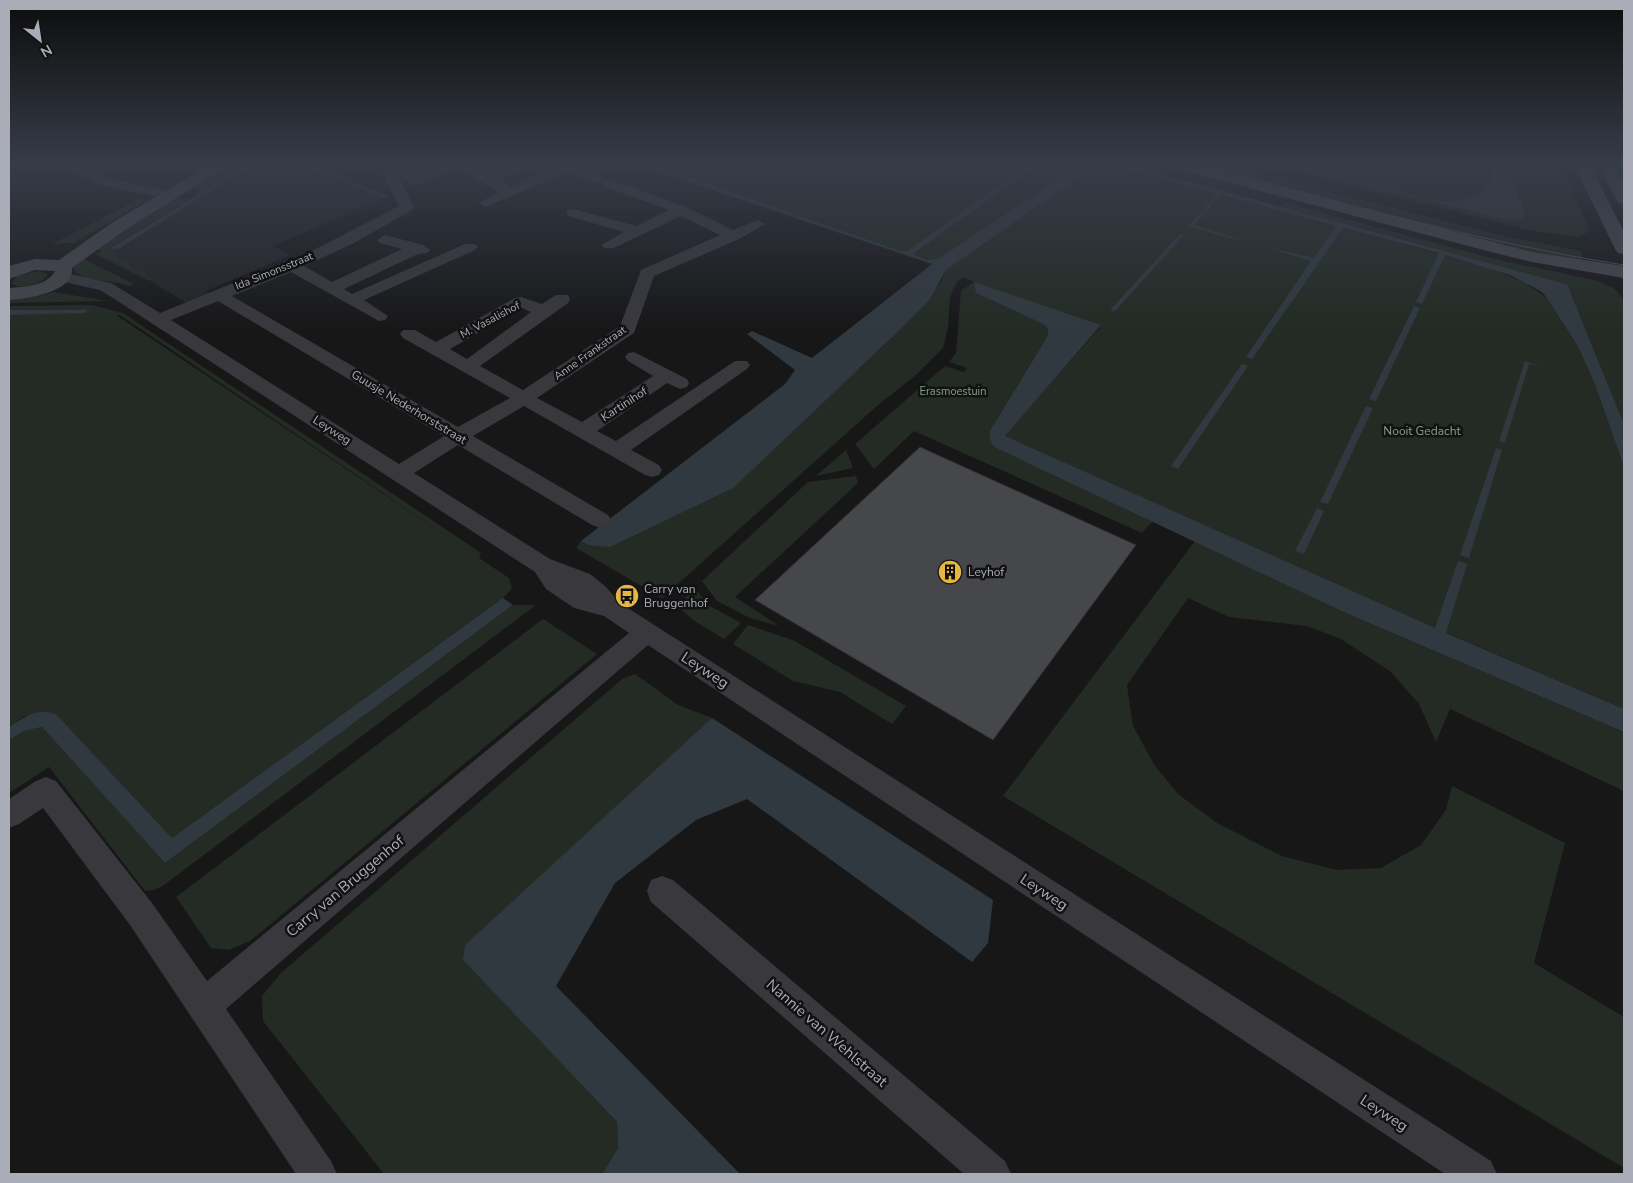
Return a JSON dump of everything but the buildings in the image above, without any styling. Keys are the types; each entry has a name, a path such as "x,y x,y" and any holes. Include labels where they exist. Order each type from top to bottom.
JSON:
{"street":[{"path":"9,294 44,287 56,269 131,218"},
{"name":"Ida Simonsstraat","path":"159,319 361,234 388,218"},
{"path":"592,218 638,230"},
{"path":"602,221 607,218"},
{"path":"609,245 663,218"},
{"path":"698,218 734,236"},
{"path":"1381,218 1532,257 1624,272"},
{"path":"1445,218 1512,235"},
{"path":"1605,218 1619,251"},
{"name":"Anne Frankstraat","path":"400,473 458,436 522,399 628,329 646,273 758,224"},
{"path":"385,240 418,248 441,261"},
{"path":"350,300 470,247"},
{"path":"330,289 418,248"},
{"path":"290,265 378,316"},
{"path":"13,270 56,269"},
{"name":"Leyweg","path":"56,269 105,286 159,319 543,566 554,583 582,602 611,609 1478,1174"},
{"name":"Leyweg","path":"44,287 122,296"},
{"name":"Guusje Nederhorststraat","path":"218,294 600,520"},
{"name":"M. Vasalishof","path":"469,366 562,299"},
{"name":"M. Vasalishof","path":"437,349 521,302 544,311"},
{"path":"409,334 511,389 522,399"},
{"path":"634,357 698,394"},
{"path":"617,450 741,364"},
{"name":"Kartinihof","path":"582,432 668,375"},
{"name":"Kartinihof","path":"522,399 652,470"},
{"name":"Carry van Bruggenhof","path":"203,1006 646,632"},
{"path":"9,815 46,790 141,914 318,1174"},
{"name":"Nannie van Wehlstraat","path":"662,891 992,1174"}],"shaded area":[{"path":"160,218 168,218 119,249 111,248"},
{"path":"168,218 338,218 273,246 290,255 206,291 217,298 195,308 150,281 153,280 112,254"},
{"path":"796,218 807,218 901,251 907,251 953,218 963,218 913,254 927,260 938,259 1000,218 1021,218 946,270 930,299 903,327 733,488 610,547 588,545 581,541 785,384 795,370 747,334 752,331 812,358 932,264"},
{"path":"1195,218 1200,218 1194,225 1239,239 1237,240 1188,226"},
{"path":"1307,218 1323,218 1567,284 1624,424 1624,467 1594,382 1577,345 1542,292 1510,275 1445,255 1422,304 1416,302 1439,253 1343,228 1252,359 1246,357 1311,261 1262,246 1314,258 1336,226"},
{"path":"1499,218 1523,218 1522,219 1506,220"},
{"path":"1180,234 1184,235 1115,311 1110,310"},
{"path":"974,282 1101,325 1005,436 1435,628 1458,561 1467,564 1446,633 1624,709 1624,732 1348,614 994,447 990,439 990,431 1048,335 1048,330 1045,325 976,293"},
{"path":"1414,306 1420,308 1376,401 1369,399"},
{"path":"9,310 89,310 85,313 9,315"},
{"path":"1525,361 1543,368 1529,364 1505,443 1499,441"},
{"path":"1242,364 1248,366 1178,469 1171,466"},
{"path":"1366,406 1373,408 1328,504 1320,502"},
{"path":"1496,448 1502,450 1469,558 1460,555"},
{"path":"1317,508 1324,511 1304,554 1295,551"},
{"path":"503,598 513,605 165,863 42,727 24,731 9,740 9,727 26,716 38,712 57,715 172,838"},
{"path":"712,718 993,900 988,943 972,962 747,799 696,820 615,883 556,986 740,1174 602,1174 618,1148 617,1122 463,960 465,945"}],"green space":[{"path":"102,218 116,218 74,243 52,244"},
{"path":"143,218 158,218 112,247 119,249 113,254 153,279 149,281 96,254 102,251 96,248"},
{"path":"807,218 953,218 907,251 901,251"},
{"path":"963,218 1000,218 938,260 927,260 913,254"},
{"name":"Nooit Gedacht","path":"1021,218 1306,218 1488,267 1523,282 1547,298 1577,345 1594,382 1624,467 1624,709 1358,595 1004,436 1101,326 976,293 1045,325 1048,330 1048,335 1017,386 994,447 1153,521 1142,533 914,431 874,469 855,444 945,366 964,372 967,368 949,362 956,353 961,291 974,282 964,277 957,282 950,296 948,328 943,348 916,375 877,406 662,598 576,548 581,541 588,545 859,369 903,327 941,282 946,270"},
{"path":"1323,218 1343,218 1499,260 1599,281 1615,289 1624,300 1624,424 1567,284"},
{"path":"1395,218 1434,218 1495,234 1581,251 1583,263 1544,256"},
{"path":"1482,218 1506,220 1513,218 1585,218 1590,230 1580,237 1533,231"},
{"path":"81,258 134,284 129,286 86,278 75,272 73,265"},
{"path":"39,271 48,274 36,284 20,287 11,283 17,276"},
{"path":"54,292 108,301 9,303 9,300"},
{"path":"92,305 123,313 481,553 479,558 509,578 512,588 503,598 172,838 57,715 25,716 9,727 9,315 88,312 88,310 9,310 9,306","holes":["116,315 120,315 469,551"]},
{"path":"846,450 853,468 816,476"},
{"path":"856,476 858,483 735,597 779,626 750,618 717,601 702,581 808,482"},
{"path":"1195,541 1348,614 1624,732 1624,791 1450,709 1436,742 1419,704 1391,672 1341,639 1307,626 1229,617 1188,598 1127,685 1133,726 1155,766 1178,794 1217,823 1282,856 1337,870 1381,868 1421,845 1446,810 1452,786 1565,843 1534,963 1624,1017 1624,1168 1003,796"},
{"path":"695,588 708,605 741,623 724,639 693,620 677,606"},
{"path":"513,605 536,605 164,885 154,890 145,891 49,767 9,793 9,740 24,731 42,727 165,863"},
{"path":"543,619 597,654 250,941 229,950 211,948 176,897"},
{"path":"748,625 793,640 906,706 892,724 840,692 793,681 733,644"},
{"path":"635,674 678,705 712,718 463,960 617,1122 618,1148 602,1174 384,1174 263,1021 262,996 281,973 622,679"}],"tram line":[{"path":"1402,218 1515,245 1624,265"}],"place":[{"name":"Leyhof","path":"950,572"},
{"name":"Carry van Bruggenhof","path":"627,596"}],"park label":[{"name":"Erasmoestuin","path":"953,391"}]}
